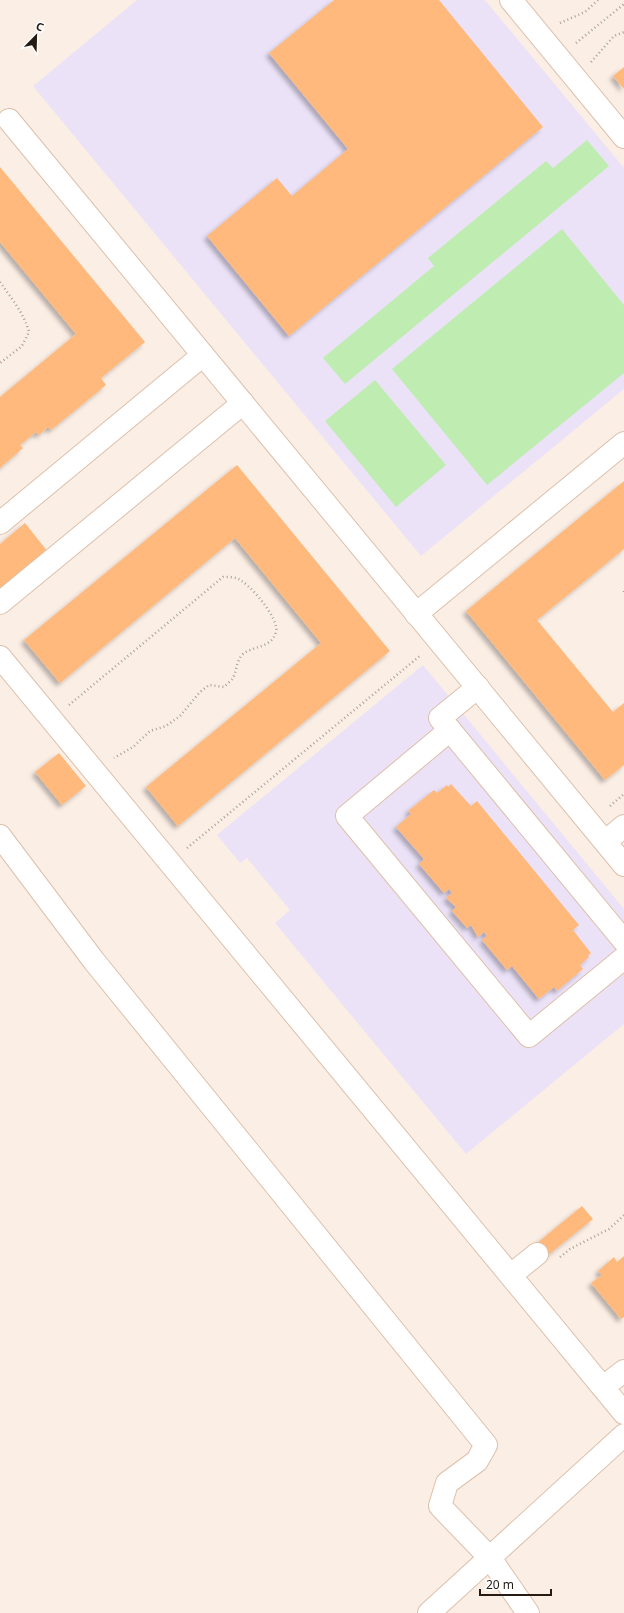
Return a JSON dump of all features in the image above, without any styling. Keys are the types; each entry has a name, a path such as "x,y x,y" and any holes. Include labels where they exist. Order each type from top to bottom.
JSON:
{"street":[{"path":"511,0 624,137"},
{"path":"9,120 416,614 605,842 623,861"},
{"path":"0,523 203,355"},
{"path":"0,603 243,403"},
{"path":"416,614 624,443"},
{"path":"0,657 624,1413"},
{"path":"478,687 440,718 624,941"},
{"path":"450,730 347,816 529,1036 624,958"},
{"path":"605,842 624,826"},
{"path":"0,836 94,961 486,1446 477,1461 447,1483 440,1506 490,1558 528,1613"},
{"path":"510,1276 537,1254"},
{"path":"603,1388 624,1370"},
{"path":"429,1613 624,1435"}],"path":[{"path":"537,31 574,18 585,12 598,0"},
{"path":"558,56 624,4"},
{"path":"574,77 597,57 614,36 624,32"},
{"path":"0,282 26,318 29,332 22,346 0,363"},
{"path":"51,719 223,577 236,578 249,586 275,619 277,630 272,641 260,648 243,654 237,662 232,678 224,687 209,685 200,692 180,716 166,726 150,731 132,747 93,770"},
{"path":"170,862 439,641"},
{"path":"558,1258 570,1249 609,1229 624,1215"}],"shaded area":[{"path":"137,0 485,0 624,168 624,389 421,556 33,86"},
{"path":"423,665 624,909 624,1024 466,1154 275,923 290,910 247,858 240,863 217,835"}],"green space":[{"path":"587,140 609,166 345,384 323,358 434,266 428,258 546,161 553,168"},
{"path":"562,229 624,305 624,373 487,485 392,369"},
{"path":"375,380 446,465 396,507 325,421"}],"building":[{"path":"334,0 439,0 543,127 289,336 207,236 277,178 292,196 348,149 269,53"},
{"path":"624,67 624,89 613,76"},
{"path":"0,167 145,342 101,378 106,385 51,430 48,427 39,435 36,432 20,445 23,448 0,468 0,397 76,334 0,242"},
{"path":"237,465 390,651 178,826 146,787 321,643 235,538 60,683 24,640"},
{"path":"624,481 624,549 537,620 613,712 624,703 624,765 605,780 466,611"},
{"path":"25,523 48,552 0,592 0,544"},
{"path":"59,753 86,786 62,805 35,772"},
{"path":"451,784 471,806 477,801 579,925 573,930 591,953 588,956 589,957 580,965 583,969 557,991 554,987 539,999 512,966 507,970 482,940 487,936 484,932 478,937 471,925 467,928 452,911 456,907 446,898 452,893 449,889 444,893 419,864 424,859 396,827 411,814 408,811 434,790 437,793 447,785 448,787"},
{"path":"582,1206 593,1219 542,1260 531,1248"},
{"path":"624,1256 624,1317 621,1319 591,1283 602,1275 598,1271 614,1257 617,1262"}]}
